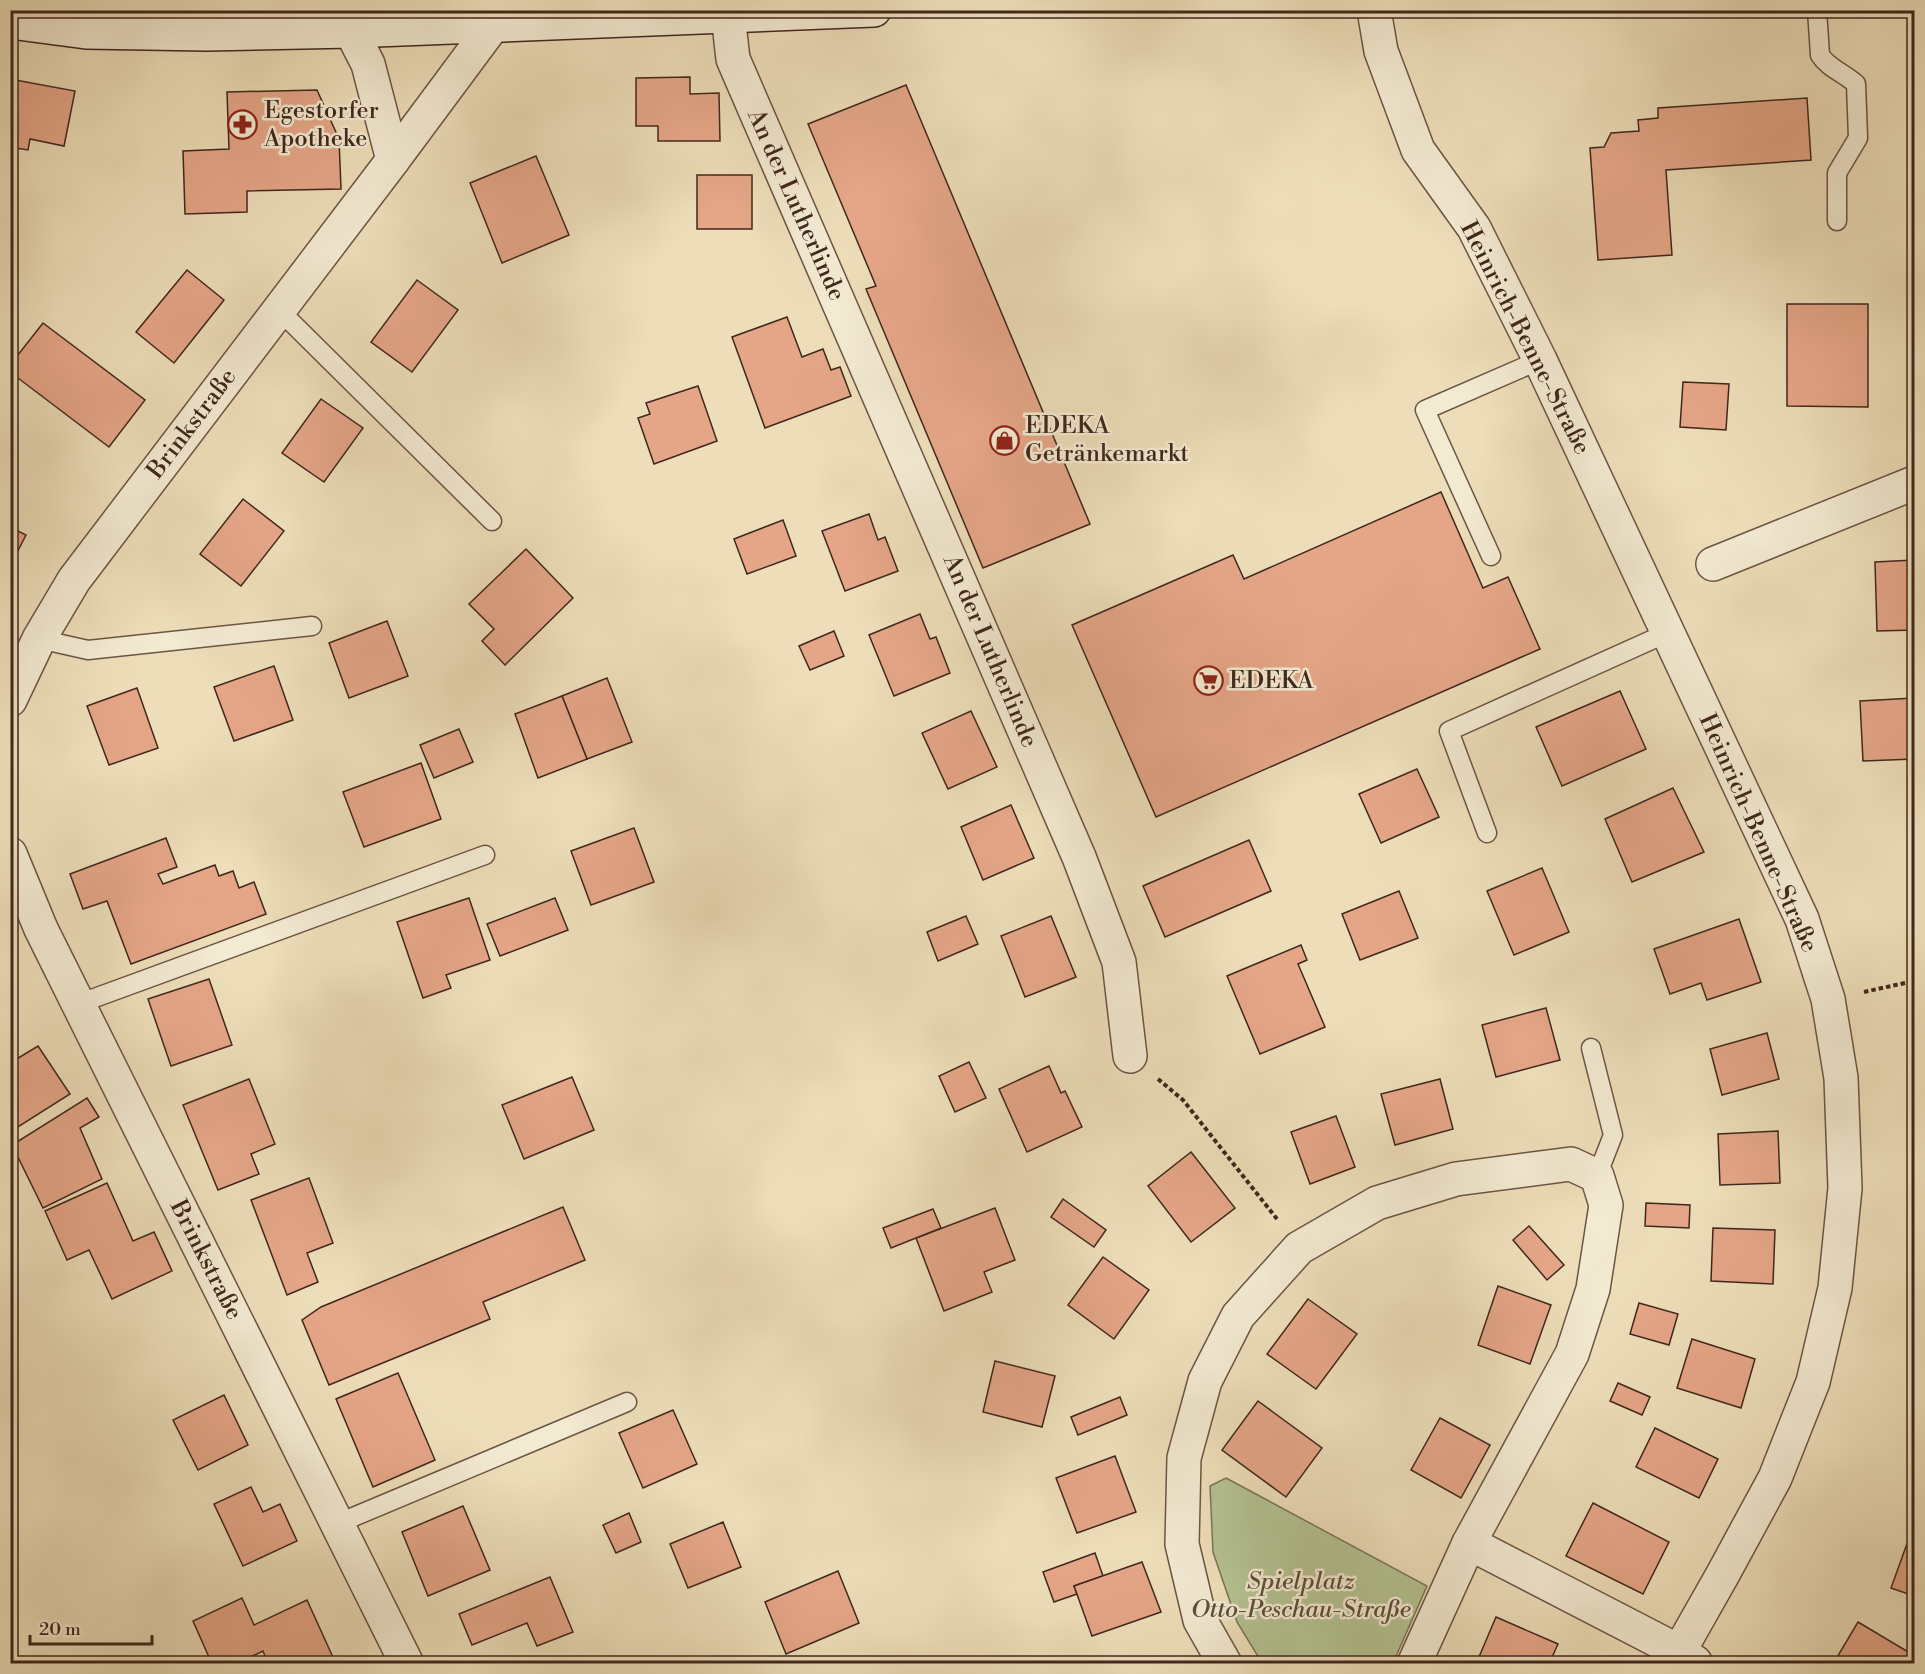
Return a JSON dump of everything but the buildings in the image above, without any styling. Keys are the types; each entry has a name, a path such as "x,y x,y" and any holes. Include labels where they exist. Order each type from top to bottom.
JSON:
{"street":[{"path":"10,22 86,32 207,34 351,31 874,10"},
{"name":"Heinrich-Benne-Straße","path":"1374,10 1381,51 1418,150 1474,228 1540,360 1802,919 1828,999 1841,1078 1845,1188 1831,1309 1814,1382 1775,1478 1723,1574 1682,1659"},
{"name":"An der Lutherlinde","path":"728,15 733,60 1079,857 1119,962 1130,1056"},
{"name":"Brinkstraße","path":"10,700 39,639 74,580 494,24"},
{"path":"351,31 368,64 393,160"},
{"path":"1713,564 1914,483"},
{"name":"Brinkstraße","path":"10,854 41,929 339,1523 407,1664"},
{"path":"1225,1664 1200,1620 1182,1544 1184,1458 1205,1381 1238,1316 1299,1248 1377,1203 1456,1179 1572,1164 1597,1176 1606,1204 1593,1289 1572,1354 1469,1543 1414,1664"},
{"path":"1469,1543 1682,1659"}],"lane":[{"path":"1817,10 1820,56 1823,61 1845,74 1856,84 1858,138 1837,173 1838,220"},
{"path":"279,310 492,521"},
{"path":"1491,556 1425,410 1540,360"},
{"path":"39,639 88,650 312,626"},
{"path":"1487,833 1449,731 1667,633"},
{"path":"78,1004 485,855"},
{"path":"1591,1048 1613,1135 1597,1176"},
{"path":"339,1523 627,1402"}],"path":[{"path":"1828,999 1914,981"},
{"path":"1130,1056 1183,1100 1299,1248"}],"green space":[{"name":"Spielplatz Otto-Peschau-Straße","path":"1226,1478 1427,1586 1393,1663 1262,1663 1237,1622 1213,1552 1210,1486"}],"place":[{"name":"Egestorfer Apotheke","path":"243,125"},
{"name":"EDEKA Getränkemarkt","path":"1004,440"},
{"name":"EDEKA","path":"1208,681"}]}
